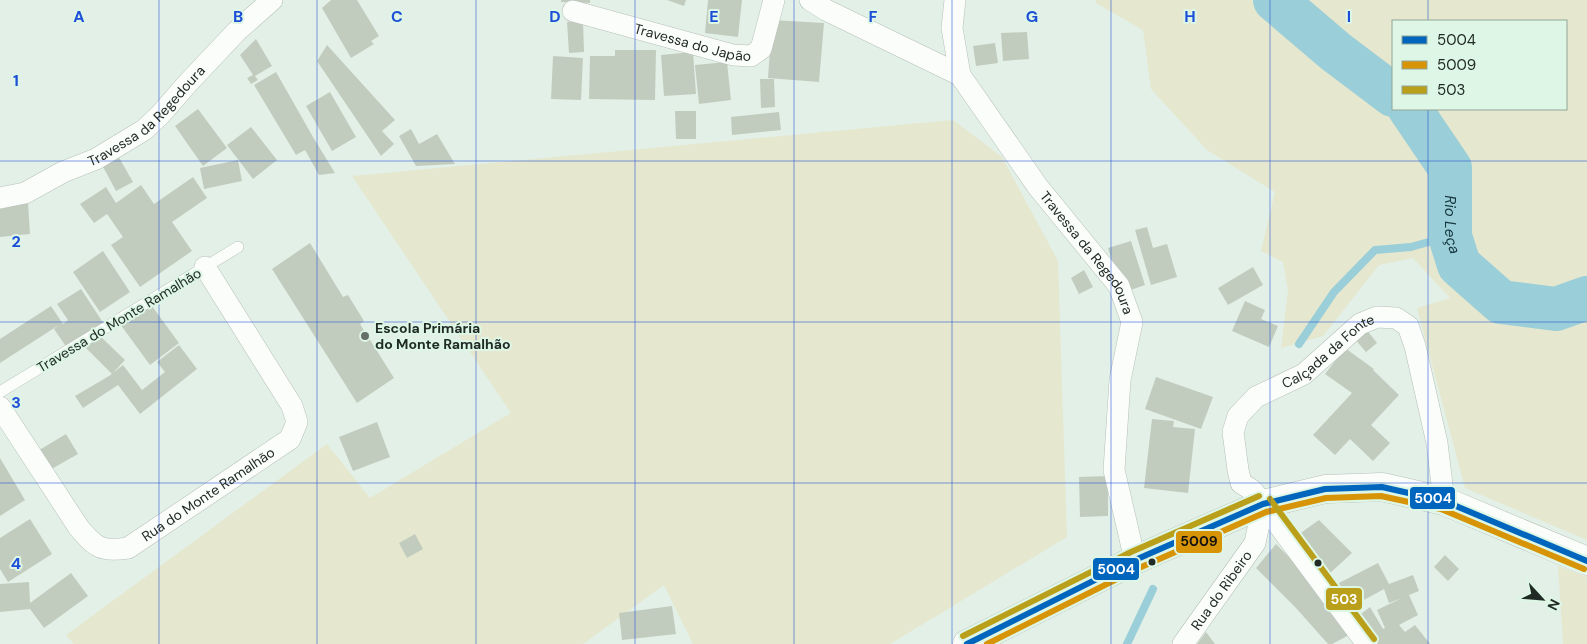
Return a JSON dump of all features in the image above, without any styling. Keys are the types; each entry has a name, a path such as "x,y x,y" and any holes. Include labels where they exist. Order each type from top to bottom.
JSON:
{"main road":[{"path":"967,644 1135,560 1263,504 1325,489 1382,487 1444,501 1587,561"}],"street":[{"name":"Travessa da Regedoura","path":"0,198 25,193 63,172 96,159 144,130 237,31 272,0"},
{"name":"Travessa do Japão","path":"574,11 733,55 751,56 761,49 774,0"},
{"path":"810,0 826,10 960,75 962,30 968,0"},
{"name":"Travessa da Regedoura","path":"954,0 952,28 960,75 1038,187 1119,286 1132,322 1120,380 1114,470 1135,560"},
{"name":"Rua do Monte Ramalhão","path":"0,407 79,528 92,544 111,550 128,548 266,455 290,438 296,422 292,406 205,268"},
{"name":"Calçada da Fonte","path":"1367,644 1263,504 1252,490 1241,483 1233,432 1238,416 1256,397 1304,374 1360,324 1377,317 1396,318 1408,326 1413,339 1437,443 1444,501"},
{"name":"Rua do Ribeiro","path":"1183,644 1255,543 1263,504"}],"lane":[{"name":"Travessa do Monte Ramalhão","path":"0,392 238,247"}],"green space":[{"path":"1096,0 1587,0 1587,540 1465,488 1417,308 1450,298 1413,258 1379,265 1323,336 1281,348 1288,291 1283,262 1261,251 1275,192 1207,150 1151,89 1143,30 1096,3"},
{"path":"953,120 1002,157 1058,261 1067,537 890,644 693,644 664,585 583,644 74,644 66,635 327,444 370,498 511,413 352,176"},
{"path":"1558,566 1587,577 1587,644 1563,644"}],"building":[{"path":"331,0 357,0 379,36 371,41 374,44 351,58 322,8"},
{"path":"561,0 590,0 590,3 561,2"},
{"path":"667,0 686,0 684,6"},
{"path":"708,0 742,0 738,37 705,33"},
{"path":"772,20 824,23 819,82 768,78"},
{"path":"583,21 584,52 569,53 567,22"},
{"path":"1027,32 1029,59 1003,61 1001,33"},
{"path":"256,39 272,66 255,76 258,80 251,84 247,78 253,75 240,55"},
{"path":"995,43 998,63 976,66 973,46"},
{"path":"327,45 395,120 382,131 394,144 381,156 317,61"},
{"path":"615,50 656,50 655,100 589,99 590,56 615,56"},
{"path":"693,52 696,94 664,96 661,55"},
{"path":"553,56 583,58 581,100 551,99"},
{"path":"727,62 731,100 699,104 695,65"},
{"path":"276,72 335,173 319,175 305,150 296,155 254,85"},
{"path":"760,79 774,79 775,107 761,108"},
{"path":"330,92 356,137 332,151 306,106"},
{"path":"198,109 227,148 203,166 175,126"},
{"path":"675,111 696,111 696,139 676,139"},
{"path":"779,112 781,130 732,135 731,117"},
{"path":"251,127 277,160 253,179 227,145"},
{"path":"411,129 419,144 437,134 455,164 416,166 399,136"},
{"path":"117,154 133,182 116,191 101,163"},
{"path":"238,160 242,181 204,189 200,168"},
{"path":"193,177 207,198 172,222 192,251 140,287 111,245 123,237 107,214 94,223 80,204 106,187 116,203 141,185 154,204"},
{"path":"28,202 30,234 0,237 0,204"},
{"path":"1147,227 1153,248 1167,244 1177,277 1151,285 1135,230"},
{"path":"1131,241 1145,285 1122,293 1108,248"},
{"path":"310,243 343,297 348,295 364,321 360,324 394,378 357,403 272,269"},
{"path":"103,251 130,292 100,312 73,272"},
{"path":"1253,267 1263,285 1228,305 1218,288"},
{"path":"1084,270 1093,287 1079,294 1071,278"},
{"path":"81,289 104,324 67,348 54,329 59,325 0,363 0,339 51,306 63,324 68,320 57,304"},
{"path":"1245,301 1265,310 1261,319 1278,326 1269,347 1232,331"},
{"path":"149,302 179,343 150,365 120,324"},
{"path":"1366,329 1377,343 1366,352 1354,338"},
{"path":"98,334 125,360 112,374 85,347"},
{"path":"179,345 197,369 140,414 118,385 83,408 75,396 109,376 123,365 142,390 165,372 157,362"},
{"path":"1345,348 1374,369 1399,395 1371,425 1390,443 1373,461 1350,439 1335,455 1313,435 1352,393 1325,374"},
{"path":"1156,377 1213,397 1201,429 1145,409"},
{"path":"1152,419 1174,421 1173,427 1195,429 1188,493 1144,488"},
{"path":"377,422 390,457 353,471 339,437"},
{"path":"66,434 78,454 48,471 36,452"},
{"path":"0,458 25,500 0,516"},
{"path":"1108,476 1108,516 1080,517 1079,477"},
{"path":"30,519 52,554 8,582 0,569 0,538"},
{"path":"1319,520 1352,553 1329,574 1295,537"},
{"path":"415,534 423,549 407,558 399,543"},
{"path":"1276,544 1319,587 1353,633 1332,644 1328,644 1296,608 1256,568"},
{"path":"1445,555 1459,569 1448,581 1434,567"},
{"path":"1378,563 1389,584 1413,575 1419,591 1409,595 1418,615 1399,625 1405,632 1415,625 1430,644 1378,644 1357,617 1370,607 1383,629 1385,628 1377,610 1402,598 1389,603 1384,589 1351,607 1337,584"},
{"path":"71,573 88,596 44,628 30,609 0,612 0,584 29,582 30,603"},
{"path":"672,606 676,634 622,640 619,613"},
{"path":"1206,632 1215,644 1197,644"}],"waterway":[{"name":"Rio Leça","path":"1275,0 1336,52 1392,94"},
{"name":"Rio Leça","path":"1411,110 1450,168 1450,236 1459,265 1501,302 1556,309 1587,298"},
{"path":"1299,344 1334,292 1375,250 1411,247 1450,236"},
{"path":"1127,644 1153,589"}],"transit line":[{"name":"5004","path":"967,644 1135,560 1263,504 1325,489 1382,487 1444,501 1587,561"},
{"name":"503","path":"963,636 1131,552 1259,496"},
{"name":"5009","path":"987,644 1139,568 1266,512 1326,498 1381,496 1441,509 1584,569"},
{"name":"503","path":"1270,499 1374,639"}],"place":[{"name":"Escola Primária do Monte Ramalhão","path":"365,336"}]}
